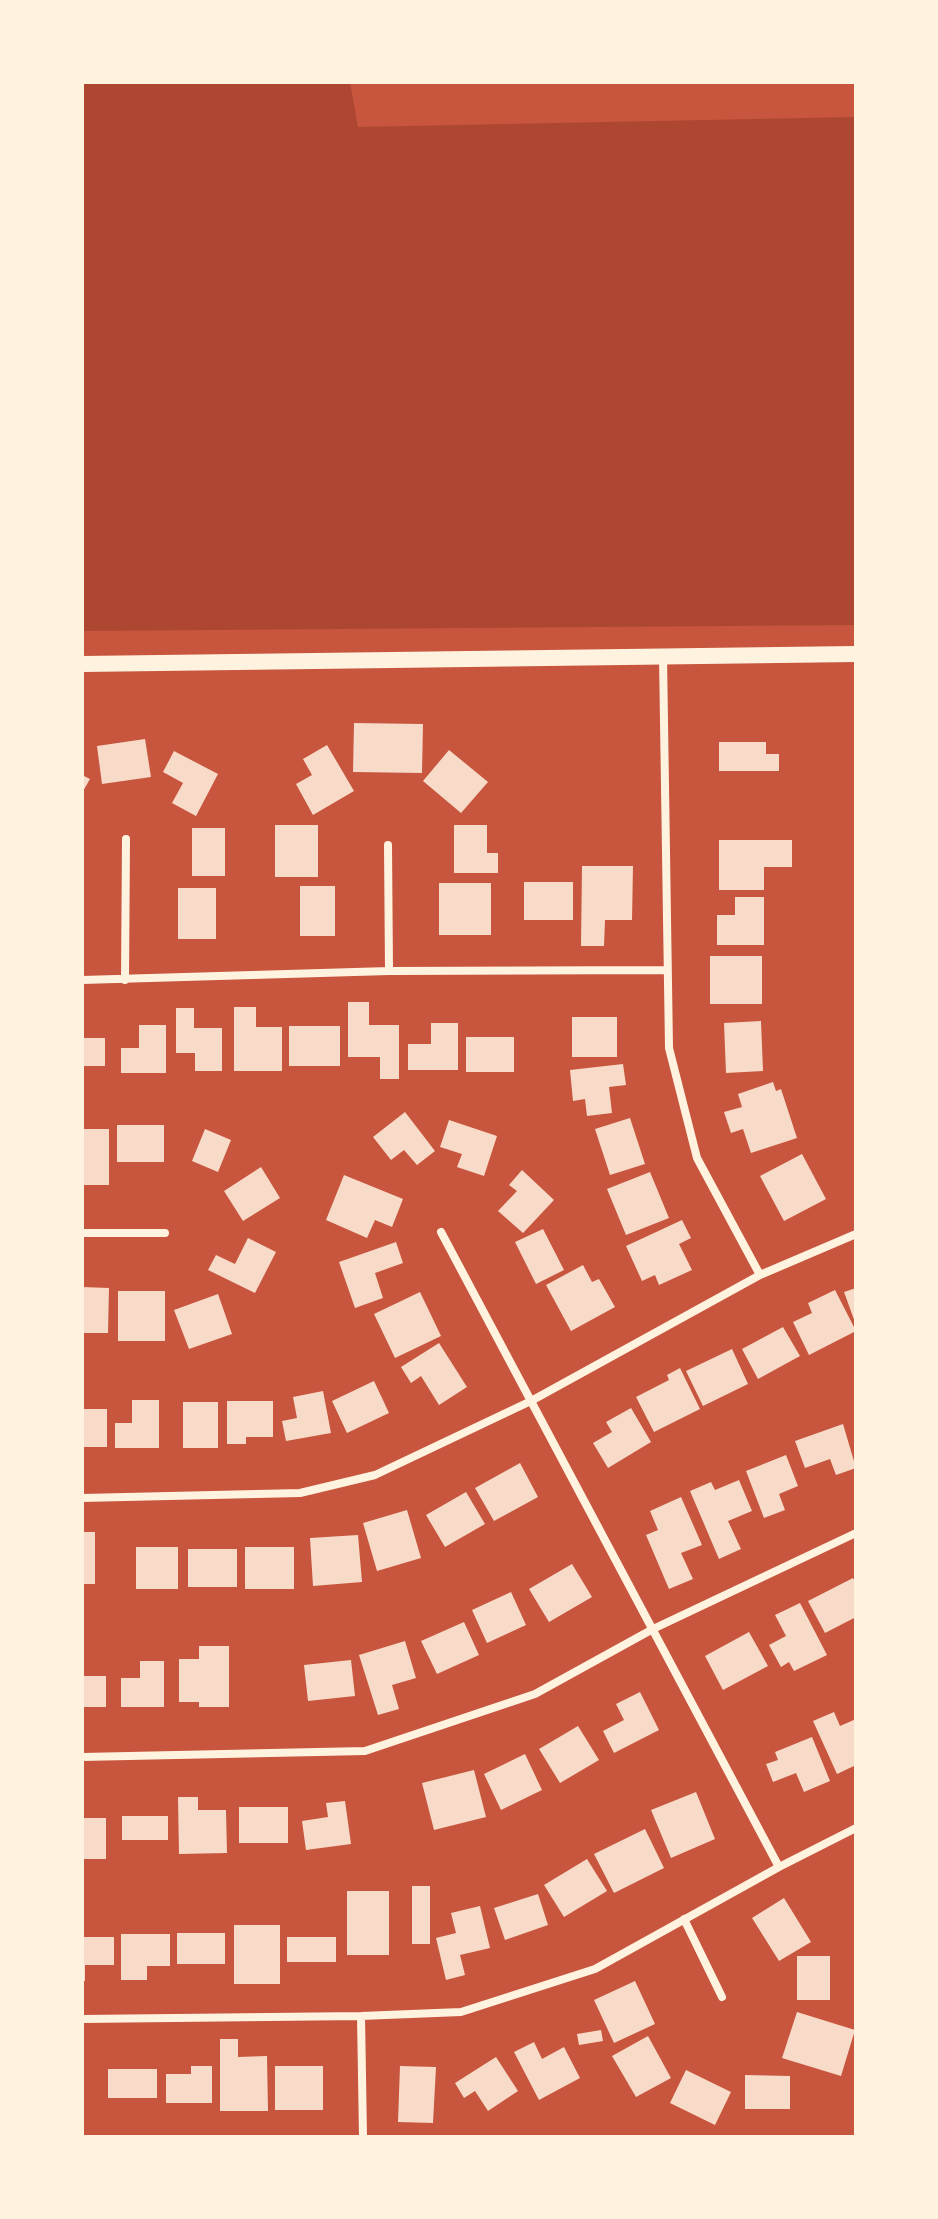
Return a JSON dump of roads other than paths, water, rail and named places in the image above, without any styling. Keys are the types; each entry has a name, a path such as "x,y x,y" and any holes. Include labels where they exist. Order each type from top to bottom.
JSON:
{"main road":[{"path":"82,664 856,654"}],"street":[{"path":"663,656 669,1048 697,1158 760,1275"},
{"path":"125,980 126,839"},
{"path":"388,845 389,971"},
{"path":"82,980 389,971 666,970"},
{"path":"441,1232 779,1867"},
{"path":"82,1233 165,1233"},
{"path":"82,1498 300,1493 375,1475 531,1401 760,1275 856,1234"},
{"path":"82,1757 365,1751 535,1694 653,1629 856,1533"},
{"path":"82,2019 461,2012 595,1969 856,1828"},
{"path":"684,1919 722,1997"},
{"path":"361,2016 363,2137"}]}
